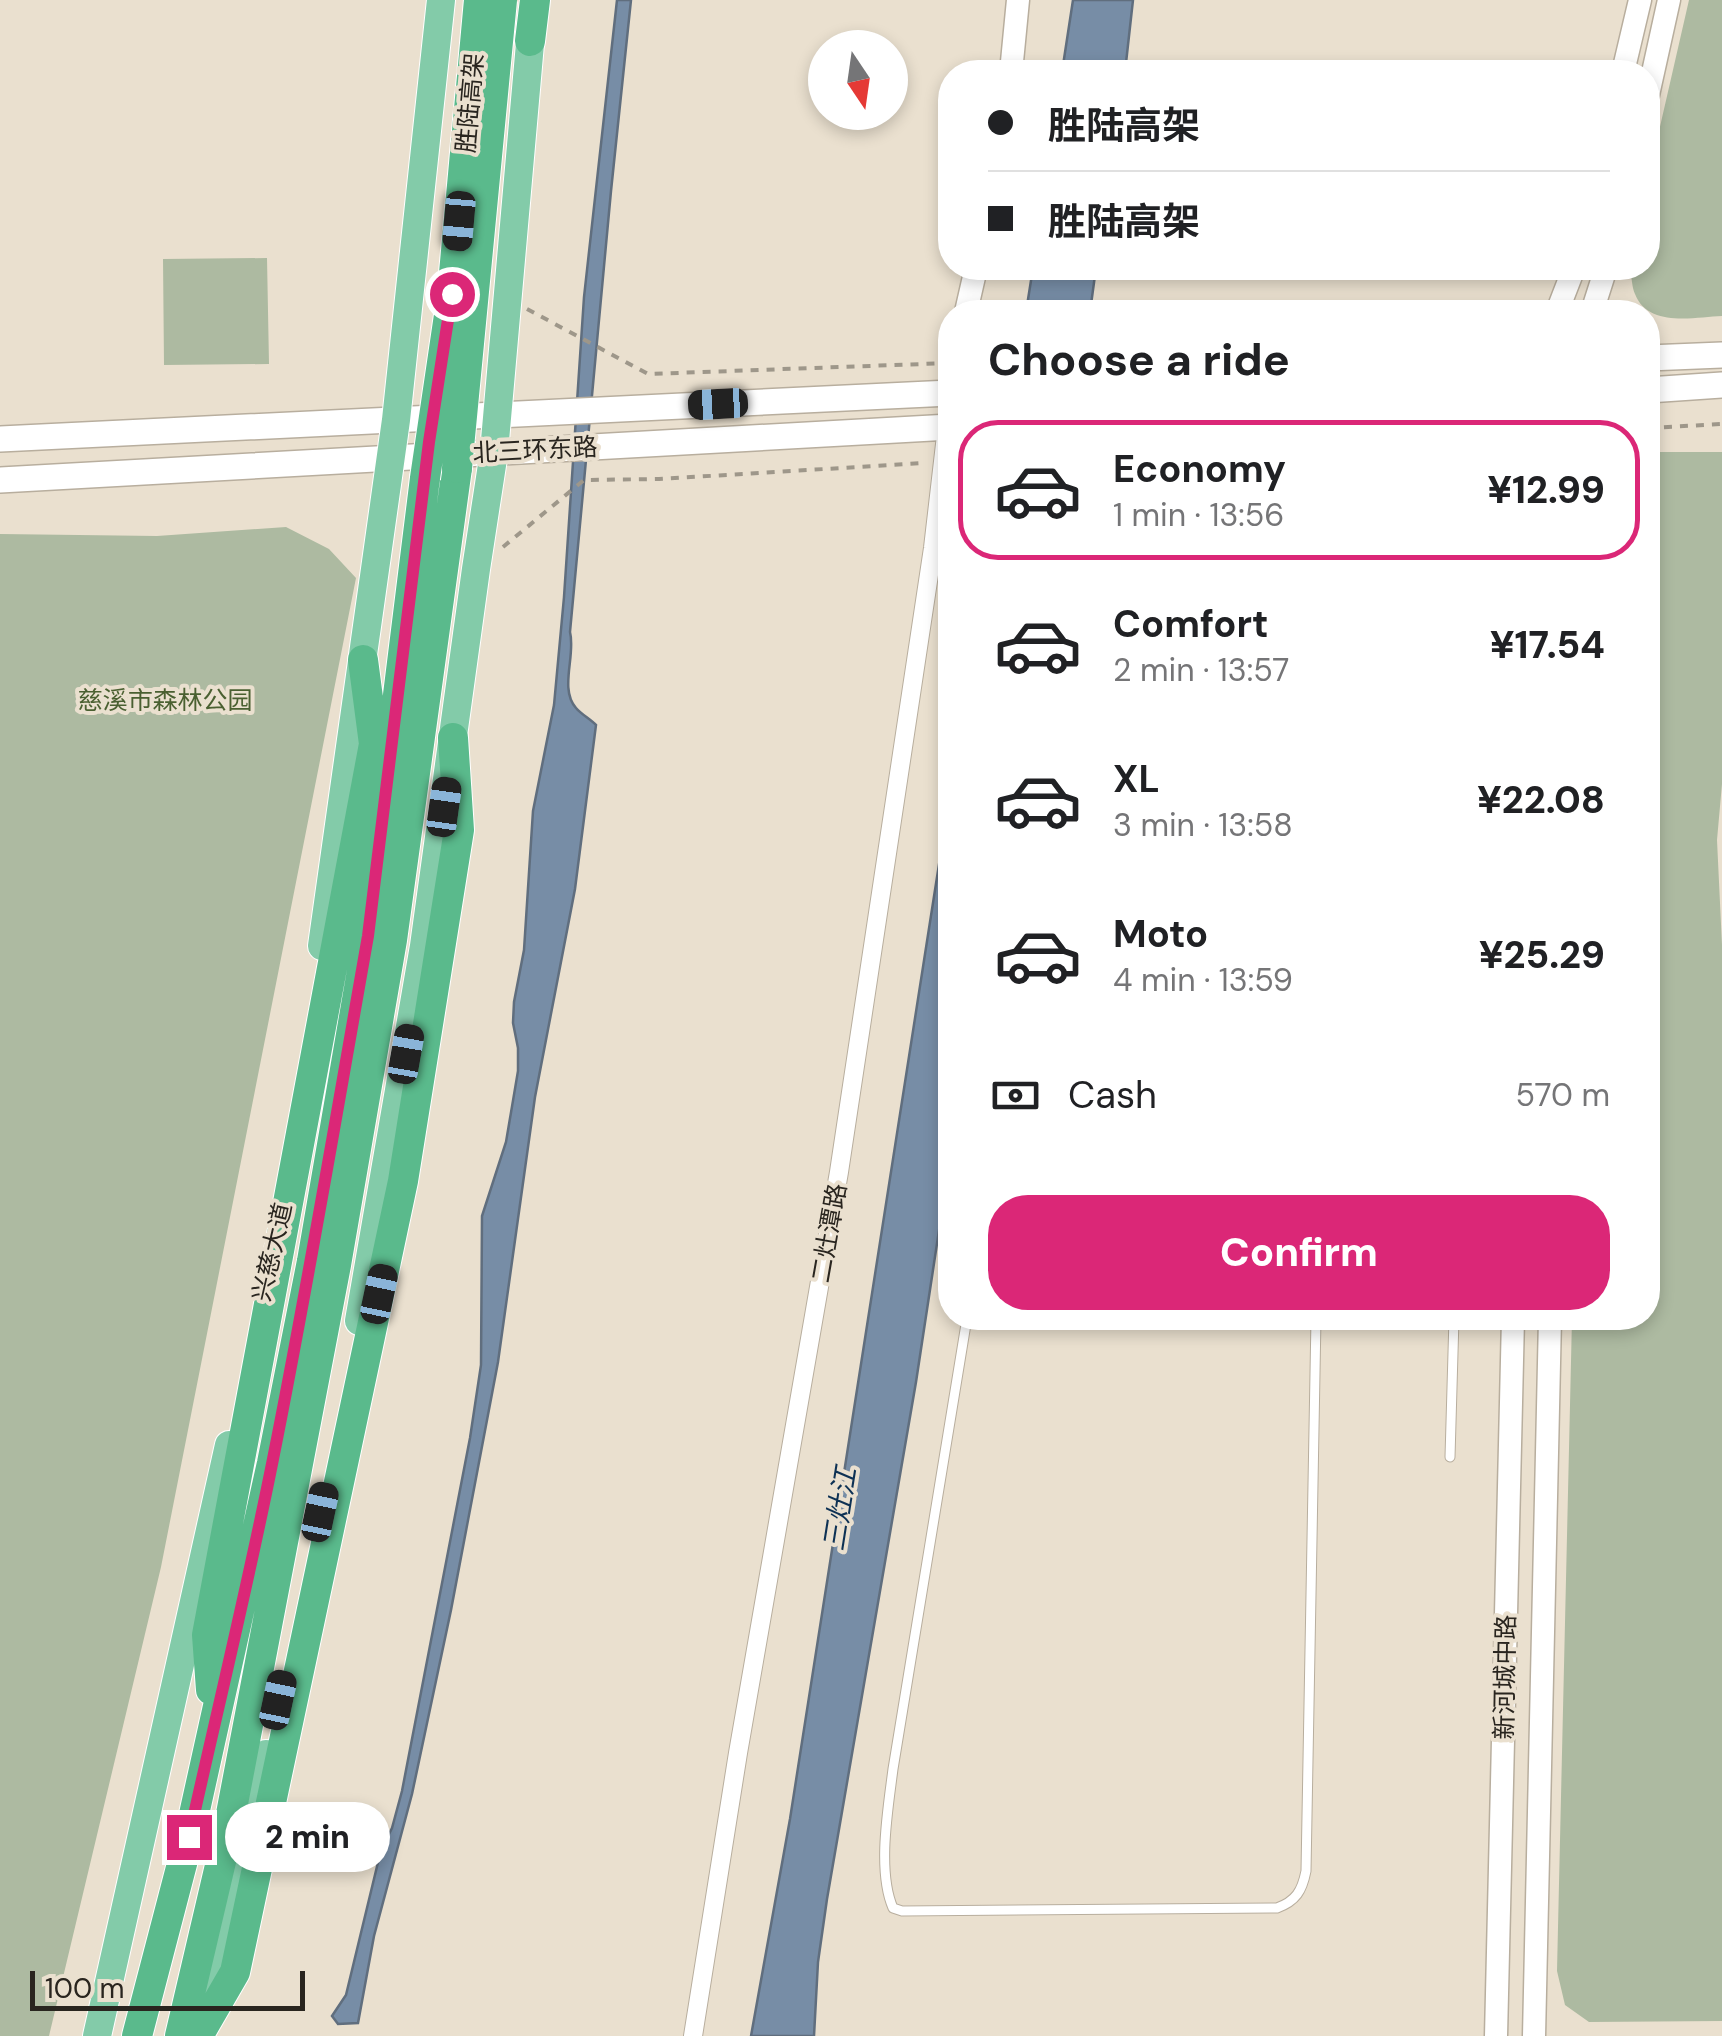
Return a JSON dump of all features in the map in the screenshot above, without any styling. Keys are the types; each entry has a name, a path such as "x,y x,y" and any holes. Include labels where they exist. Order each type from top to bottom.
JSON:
{"highway":[{"name":"胜陆高架","path":"137,2036 189,1837 272,1463 368,936 429,442 452,294 480,0"},
{"name":"胜陆高架","path":"180,2036 226,1840 336,1265 392,940 457,468 502,0"},
{"path":"530,41 534,0"},
{"path":"214,1726 207,1635 374,744 362,660"},
{"path":"198,2036 235,1972 403,1181 459,830 453,738"}],"main road":[{"name":"兴慈大道","path":"96,2036 292,1162 396,420 441,0"},
{"path":"198,2036 245,1850 332,1456 424,946 494,452 530,41"},
{"path":"1660,357 1722,354"},
{"path":"1660,389 1722,385"},
{"name":"北三环东路","path":"0,439 938,390"},
{"name":"北三环东路","path":"0,480 938,428"}],"street":[{"path":"1012,60 1018,0"},
{"path":"1626,60 1640,0"},
{"path":"1656,60 1670,0"},
{"name":"二灶潭路","path":"693,2036 839,1172 938,503"},
{"name":"新河城中路","path":"1496,2036 1513,1330"},
{"name":"新河城中路","path":"1534,2036 1550,1330"}],"lane":[{"path":"965,1330 884,1838 888,1898 893,1908 902,1911 1277,1908 1290,1903 1302,1888 1306,1852 1316,1330"},
{"path":"1450,1456 1454,1330"}],"path":[{"path":"508,298 648,374 938,364"},
{"path":"1660,427 1722,424"},
{"path":"476,569 584,480 938,462"}],"green space":[{"path":"1689,0 1722,0 1722,316 1661,316 1660,300 1638,300 1634,292 1632,280 1660,280 1660,127"},
{"path":"267,258 269,364 164,365 163,259"},
{"path":"1660,452 1722,452 1722,784 1717,840 1722,945 1722,2021 1589,2022 1565,2005 1557,1971 1572,1330 1660,1330"},
{"name":"慈溪市森林公园","path":"286,527 329,549 356,578 161,1567 49,2036 0,2036 0,534 157,536"}],"water":[{"path":"617,0 631,0 570,632 571,700 596,725 575,889 535,1097 498,1362 451,1610 412,1794 374,1936 358,2023 338,2024 332,2016 346,1995 381,1850 402,1791 481,1365 482,1216 506,1142 518,1071 514,1002 524,950 533,811 554,705 584,297"},
{"path":"1073,0 1133,0 1126,60 1064,60"},
{"path":"1031,280 1094,280 1092,300 1028,300"},
{"name":"三灶江","path":"938,871 938,1237 827,1899 818,1962 814,2036 751,2036 790,1819"}],"route":[{"path":"189,1837 272,1463 312,1261 368,936 429,442 452,294"}]}
